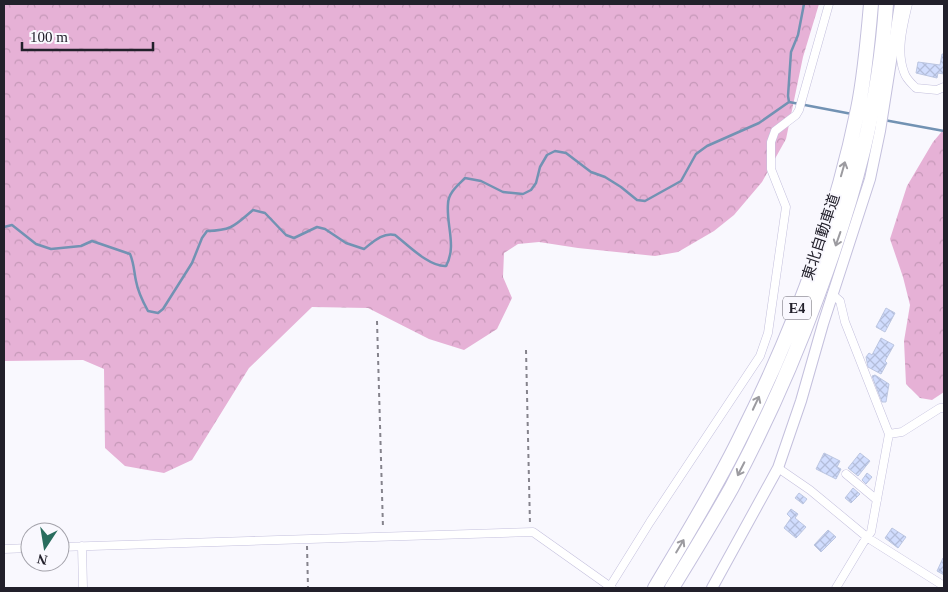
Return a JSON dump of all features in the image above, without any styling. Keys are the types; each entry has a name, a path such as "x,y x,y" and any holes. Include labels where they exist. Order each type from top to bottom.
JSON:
{"highway":[{"name":"東北自動車道","path":"655,588 739,440 794,318 824,234 848,154 861,90 871,4"},
{"name":"東北自動車道","path":"672,588 732,487 752,446 790,365 829,266 847,212 873,112 885,26 886,4"}],"street":[{"path":"70,547 533,532 610,588 650,522 760,356 768,332 786,207 771,169 770,142 775,131 796,115 799,110 829,4"},
{"path":"712,588 778,468 801,401 832,294 870,179 880,130 900,4"},
{"path":"908,4 900,53 907,79 916,88 938,90 944,87"},
{"path":"832,294 840,301 845,322 888,434 871,532 836,588"},
{"path":"888,434 902,432 940,408 944,408"},
{"path":"778,468 810,490 868,538 944,586"},
{"path":"846,474 877,500"},
{"path":"82,546 83,588"},
{"path":"4,549 20,548"}],"path":[{"path":"378,321 384,536"},
{"path":"526,350 530,532"},
{"path":"306,538 308,588"}],"green space":[{"path":"4,4 819,4 803,57 786,139 762,182 734,215 714,231 678,252 655,256 539,242 518,244 504,253 503,277 512,298 497,329 464,350 429,339 368,308 312,307 249,368 192,460 164,473 125,466 105,448 104,369 83,360 4,361"},
{"path":"944,129 944,392 932,400 920,398 906,384 904,341 910,305 890,239 907,186 933,142"}],"building":[{"path":"942,54 944,54 944,74 938,73 937,78 916,73 918,62 940,65"},
{"path":"886,308 895,313 885,332 876,327"},
{"path":"881,338 894,345 885,361 887,363 881,374 868,367 866,357 869,353 872,355"},
{"path":"875,375 889,384 886,402 882,402 872,376"},
{"path":"824,453 840,461 837,467 841,469 836,479 816,469"},
{"path":"860,453 870,461 858,476 848,468"},
{"path":"867,473 872,477 866,484 862,480"},
{"path":"853,488 860,494 851,503 845,498"},
{"path":"799,493 807,499 803,504 795,498"},
{"path":"791,509 798,514 795,518 806,527 796,538 784,528 791,518 787,514"},
{"path":"892,528 906,537 898,548 885,538"},
{"path":"828,530 836,537 821,552 814,545"},
{"path":"944,558 944,575 937,571"}],"waterway":[{"path":"789,102 791,52 798,35 804,4"},
{"path":"4,227 12,225 36,244 51,249 81,246 92,241 130,254 139,293 148,311 158,313 163,309 192,263 202,238 207,231 222,230 233,226 253,210 265,213 286,235 294,238 317,227 325,229 346,243 364,249 382,236 395,235 426,259 446,266 451,251 448,200 465,178 481,181 503,192 523,194 531,190 536,183 540,167 547,155 555,151 566,153 591,172 605,177 637,200 645,201 681,181 696,154 707,146 759,123 789,102 852,114"},
{"path":"884,120 944,131"}]}
